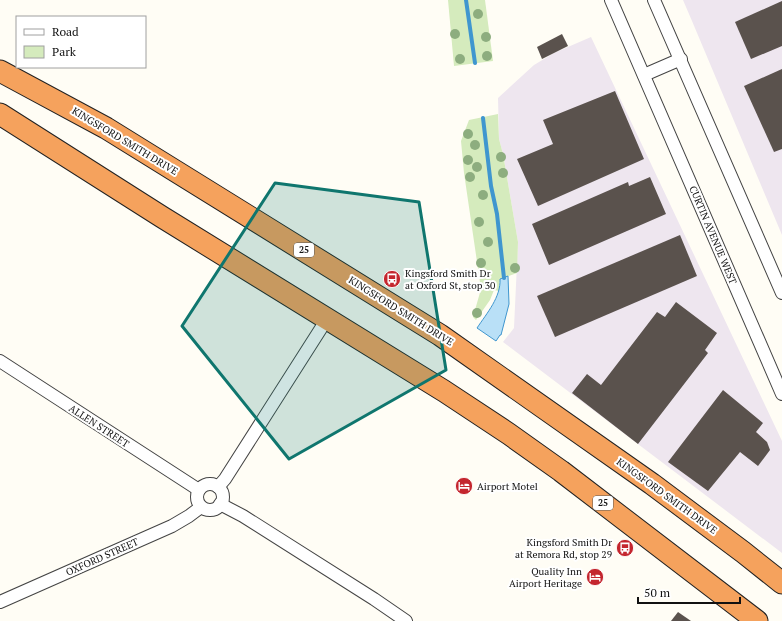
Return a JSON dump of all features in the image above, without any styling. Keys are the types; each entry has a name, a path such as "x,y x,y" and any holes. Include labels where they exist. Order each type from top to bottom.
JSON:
{"highway":[{"name":"KINGSFORD SMITH DRIVE","path":"0,71 106,128 440,335 652,484 782,583"},
{"name":"25","path":"0,114 509,434 567,476 757,621"}],"street":[{"name":"CURTIN AVENUE WEST","path":"611,0 782,394"},
{"path":"654,0 782,293"},
{"path":"644,75 681,59"},
{"path":"218,487 225,479 326,319"},
{"name":"ALLEN STREET","path":"1,364 199,490"},
{"path":"210,484 218,487 222,493 222,501 214,509 205,509 201,506 198,500 199,490 210,484"},
{"path":"220,504 269,532 406,621"},
{"name":"OXFORD STREET","path":"0,602 172,526 189,516 201,506"}],"highlighted area":[{"path":"275,183 419,202 446,370 289,459 182,326"}],"shaded area":[{"path":"683,0 782,0 782,235 692,21"},
{"path":"591,37 782,441 782,553 503,342 514,328 518,242 503,154 499,139 498,98 534,65 554,53"}],"green space":[{"path":"448,0 485,0 493,61 454,66"},
{"path":"498,114 499,139 503,154 518,242 517,273 500,279 499,291 494,290 490,300 476,320 473,317 481,289 464,173 461,141 469,120"}],"water":[{"path":"508,276 509,304 501,335 496,341 477,328 496,298 500,286 500,279"}],"building":[{"path":"782,1 782,46 751,59 735,22"},
{"path":"562,34 568,46 542,59 537,47"},
{"path":"782,69 782,149 774,152 744,86"},
{"path":"615,91 644,159 538,206 517,159 553,144 543,120"},
{"path":"650,177 666,214 549,265 532,224 628,182 629,186"},
{"path":"680,235 697,276 555,337 537,296"},
{"path":"676,302 717,333 705,350 708,353 638,444 572,393 587,374 601,385 657,312 665,317"},
{"path":"723,390 763,423 756,432 767,442 770,450 758,466 740,452 708,491 668,462"},
{"path":"678,612 691,621 671,621"}],"waterway":[{"path":"466,0 475,63"},
{"path":"483,118 491,186 497,214 504,278"}],"place":[{"name":"Kingsford Smith Dr at Oxford St, stop 30","path":"392,279"},
{"name":"Airport Motel","path":"464,486"},
{"name":"Kingsford Smith Dr at Remora Rd, stop 29","path":"625,548"},
{"name":"Quality Inn Airport Heritage","path":"595,577"}]}
